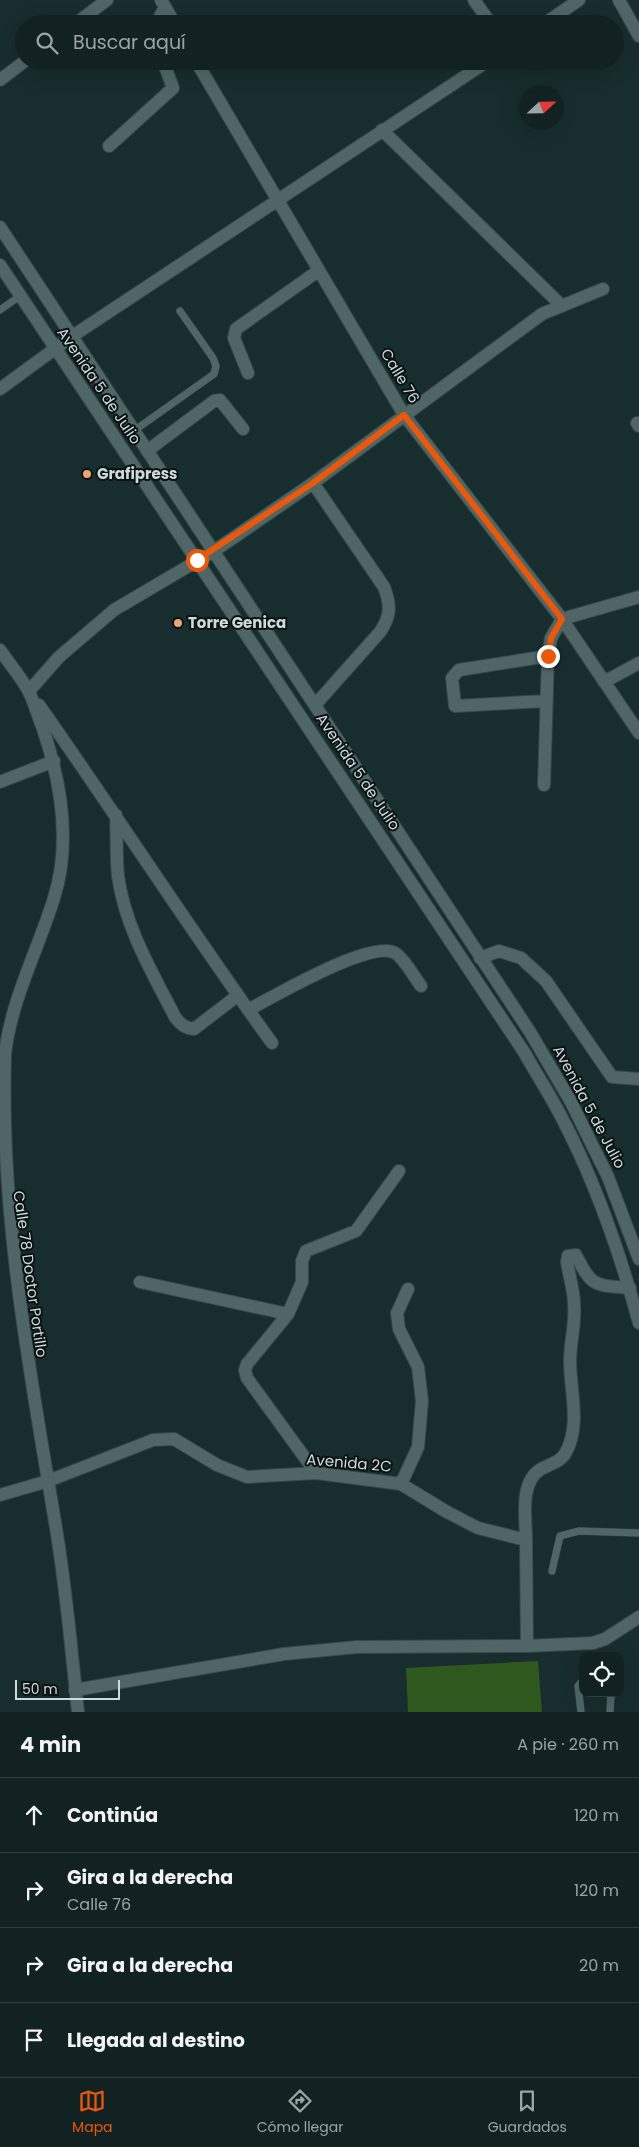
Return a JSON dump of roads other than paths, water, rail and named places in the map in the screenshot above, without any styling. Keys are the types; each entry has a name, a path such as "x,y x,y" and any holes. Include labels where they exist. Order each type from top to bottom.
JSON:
{"street":[{"path":"87,15 107,0"},
{"path":"474,0 485,15"},
{"path":"557,15 579,0"},
{"path":"618,0 639,36"},
{"path":"163,4 170,15"},
{"path":"0,80 15,69"},
{"path":"109,146 173,88 172,79 168,70"},
{"name":"Calle 76","path":"201,70 404,415 562,619 639,733"},
{"path":"0,389 71,337 474,70"},
{"path":"382,130 562,306"},
{"name":"Avenida 5 de Julio","path":"0,228 71,337 135,430 530,1032 571,1102 608,1177 639,1259"},
{"name":"Avenida 5 de Julio","path":"0,265 524,1052 564,1122 591,1180 610,1226 639,1323"},
{"path":"248,373 234,338 236,329 318,271"},
{"path":"272,1044 237,996 116,815 29,691 59,656 114,610 214,551 313,483 542,314 603,289"},
{"path":"147,451 214,401 220,400 243,429"},
{"path":"313,483 384,587 390,602 388,620 380,632 315,705"},
{"path":"544,784 548,656 551,638 562,619 639,596"},
{"name":"Calle 78 Doctor Portillo","path":"0,650 29,691 54,761 63,821 62,855 55,895 6,1016 1,1116 1,1189 11,1274 48,1481 69,1616 78,1712"},
{"path":"546,701 456,706 452,678 459,670 548,656"},
{"path":"604,682 639,663"},
{"path":"0,782 54,761"},
{"path":"116,815 118,876 124,903 134,936 175,1017 180,1024 194,1029 237,996"},
{"path":"248,1010 312,977 362,955 384,950 396,953 422,986"},
{"path":"480,958 499,951 521,958 546,981 612,1077 639,1079"},
{"path":"316,1473 247,1378 246,1364 288,1314 302,1282 303,1255 311,1249 356,1231 399,1171"},
{"path":"527,1646 527,1487 531,1477 539,1470 559,1460 566,1452 572,1436 574,1397 570,1362 574,1304 567,1262 568,1256 576,1255 590,1280 598,1285 630,1288"},
{"path":"140,1282 288,1314"},
{"path":"401,1484 418,1447 422,1401 418,1368 399,1329 397,1312 408,1290"},
{"name":"Avenida 2C","path":"0,1495 48,1481 153,1440 166,1438 183,1443 232,1472 248,1477 316,1473 401,1484 478,1528 526,1540"},
{"path":"75,1690 284,1654 357,1646 527,1646 593,1643 605,1639 639,1617"}],"lane":[{"path":"0,310 20,296"},
{"path":"135,430 214,374 216,366 213,358 180,311"},
{"path":"552,1571 560,1536 579,1531 639,1533"},
{"path":"579,1685 580,1712"},
{"path":"610,1712 611,1697"}],"place":[{"name":"Grafipress","path":"87,474"},
{"name":"Torre Genica","path":"178,623"}]}
